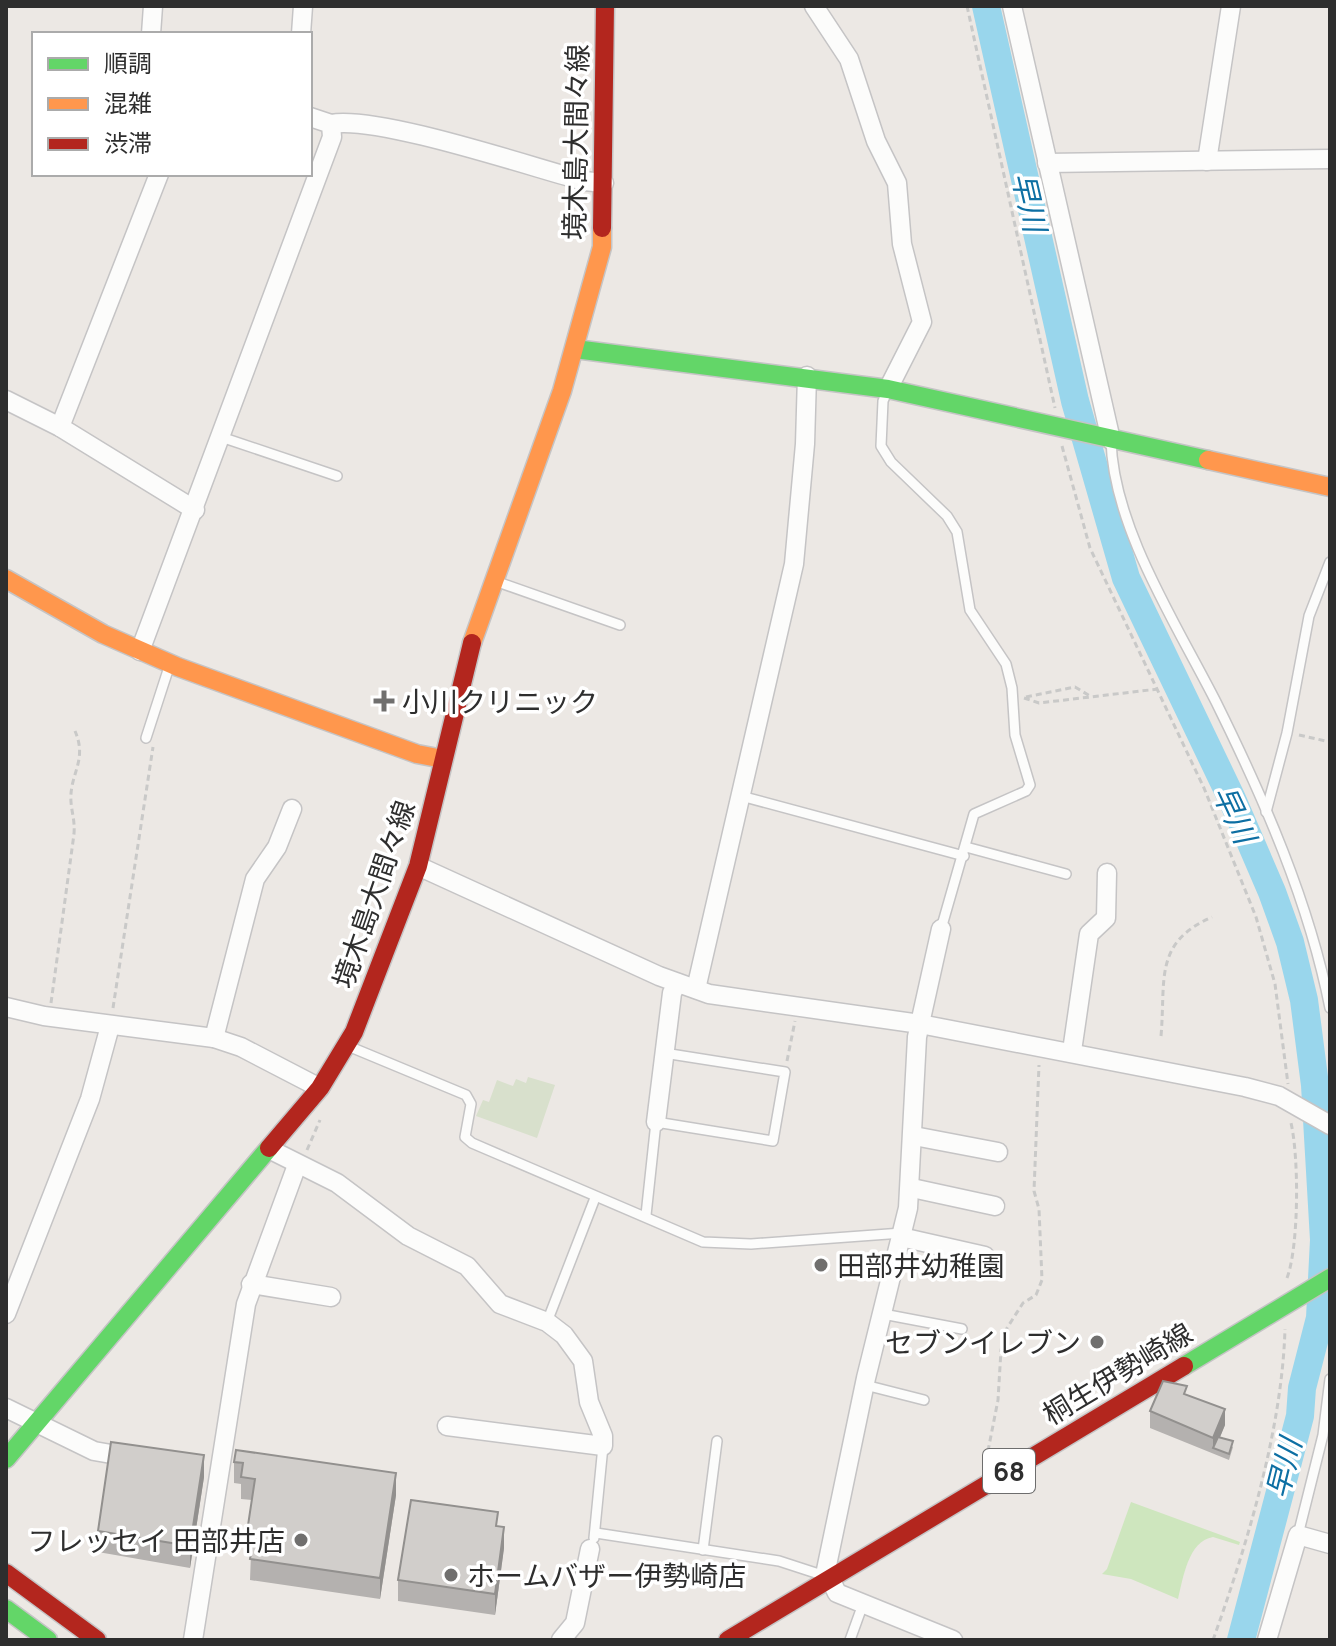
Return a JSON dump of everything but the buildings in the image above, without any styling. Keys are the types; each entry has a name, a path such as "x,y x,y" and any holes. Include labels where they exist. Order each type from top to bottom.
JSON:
{"main road":[{"name":"境木島大間々線","path":"6,1459 320,1088 348,1046 418,866 465,663 575,349 602,247 605,6"},
{"path":"575,349 807,376 888,389 1330,487"},
{"path":"6,579 170,664 417,754 443,759"},
{"name":"桐生伊勢崎線","path":"728,1640 988,1484 1286,1298 1330,1278"},
{"path":"6,1573 97,1640"},
{"path":"6,1609 48,1640"}],"street":[{"path":"151,32 153,6"},
{"path":"301,32 303,6"},
{"path":"814,6 849,59 876,141 897,183 902,244 922,322 888,389"},
{"path":"1012,6 1107,438"},
{"path":"1207,161 1231,6"},
{"path":"312,118 331,124 347,123 405,133 584,181 604,183"},
{"path":"140,651 332,137 331,124"},
{"path":"1047,163 1330,159"},
{"path":"60,427 158,176"},
{"path":"696,989 794,564 807,376"},
{"path":"6,400 60,427 195,510"},
{"path":"214,1038 255,879 277,847 292,809"},
{"path":"418,866 677,983 709,994 1041,1045 1268,1092 1330,1125"},
{"path":"1072,1051 1089,934 1106,918 1107,873"},
{"path":"941,929 920,1024 912,1188 865,1385 827,1564 828,1580 837,1593 953,1640"},
{"path":"656,1122 672,993 677,983"},
{"path":"6,1007 110,1026 214,1038 241,1047 320,1088"},
{"path":"6,1314 90,1099 110,1026"},
{"path":"914,1136 998,1152"},
{"path":"269,1149 301,1160 408,1236 467,1266 500,1304 547,1322 580,1355 589,1402 603,1436 603,1446 447,1426"},
{"path":"193,1640 212,1470 251,1284 301,1160"},
{"path":"912,1188 995,1206"},
{"path":"902,1235 985,1256"},
{"path":"251,1284 331,1297"},
{"path":"6,1408 94,1451 146,1460"},
{"path":"1267,1640 1298,1535 1330,1544"},
{"path":"561,1640 575,1623 593,1541"}],"lane":[{"path":"888,389 883,401 881,446 891,462 953,524 960,541 970,610 1006,664 1015,735 1030,789 977,810 941,929"},
{"path":"221,437 337,476"},
{"path":"1107,438 1120,498 1140,549 1266,812 1310,927 1330,1008"},
{"path":"1266,812 1287,733 1309,616 1330,562"},
{"path":"494,581 620,625"},
{"path":"150,742 170,664"},
{"path":"741,796 1066,874"},
{"path":"348,1046 466,1095 471,1104 465,1130 467,1141 703,1242 718,1244 902,1235"},
{"path":"646,1215 656,1122 773,1141 785,1072 663,1053"},
{"path":"547,1322 595,1198"},
{"path":"883,1314 962,1329"},
{"path":"1298,1535 1323,1435 1330,1379"},
{"path":"865,1385 924,1400"},
{"path":"703,1550 717,1441"},
{"path":"603,1446 593,1541 703,1550 803,1567 828,1580"},
{"path":"850,1640 863,1604"}],"path":[{"path":"967,6 1059,428 1090,548 1227,841 1266,947 1279,1009 1295,1156 1294,1250 1286,1298 1285,1347 1280,1390 1244,1542 1213,1640"},
{"path":"1012,698 1075,687 1090,696"},
{"path":"1024,698 1039,703 1158,689"},
{"path":"44,1016 50,1007 74,834 76,813 71,802 82,748 75,731"},
{"path":"1287,733 1330,742"},
{"path":"110,1026 150,742"},
{"path":"1161,1036 1168,952 1178,937 1212,917"},
{"path":"785,1072 798,1007"},
{"path":"988,1484 984,1469 998,1400 1001,1350 1015,1314 1036,1295 1042,1280 1039,1209 1034,1191 1041,1045"},
{"path":"301,1160 322,1115"}],"green space":[{"path":"528,1077 555,1085 537,1138 476,1116 483,1100 489,1102 497,1080 513,1086 516,1079 526,1083"},
{"path":"1131,1502 1240,1542 1239,1545 1213,1537 1198,1546 1188,1562 1178,1599 1131,1579 1102,1574 1107,1569"}],"waterway":[{"name":"早川","path":"986,6 1075,401 1126,578 1232,799 1272,892 1290,942 1304,1000 1315,1085 1324,1240 1320,1318 1302,1388 1300,1416 1241,1640"}],"traffic: fast":[{"path":"575,349 888,389 1208,460"},
{"path":"6,1459 269,1148"},
{"path":"1184,1366 1330,1278"},
{"path":"6,1609 48,1640"}],"traffic: slow":[{"path":"472,643 562,391 602,247 602,228"},
{"path":"1208,460 1330,487"},
{"path":"6,579 103,634 178,667 417,754 443,759"}],"traffic: jam":[{"path":"602,228 605,6"},
{"path":"269,1148 320,1088 354,1032 418,866 472,643"},
{"path":"728,1640 1184,1366"},
{"path":"6,1573 97,1640"}],"place":[{"name":"小川クリニック","path":"384,701"},
{"name":"田部井幼稚園","path":"821,1265"},
{"name":"セブンイレブン","path":"1097,1342"},
{"name":"フレッセイ 田部井店","path":"301,1540"},
{"name":"ホームバザー伊勢崎店","path":"451,1575"}]}
